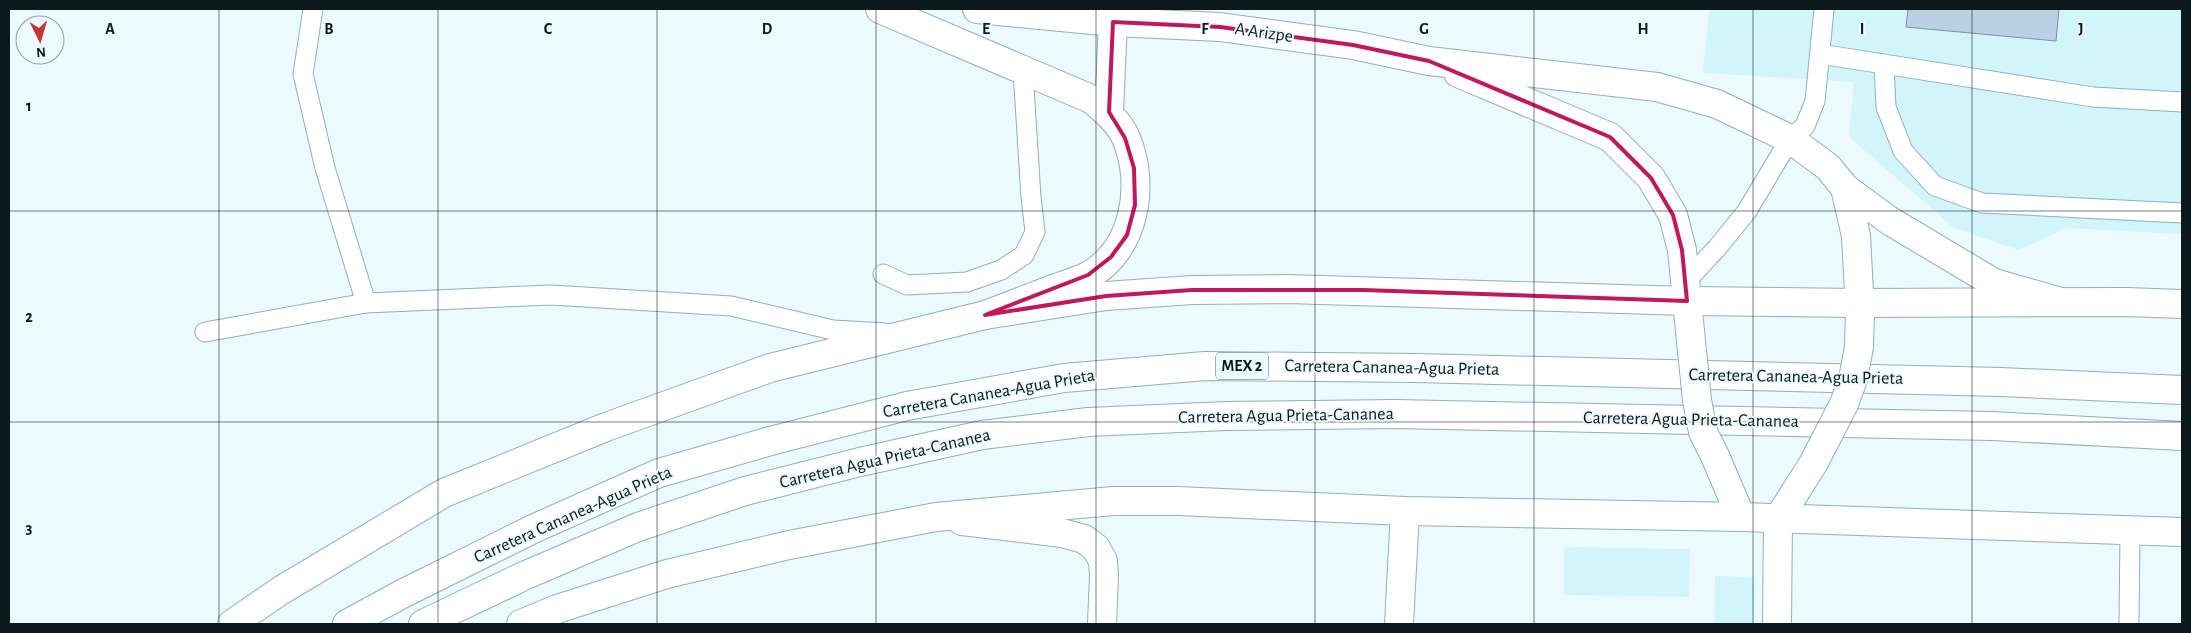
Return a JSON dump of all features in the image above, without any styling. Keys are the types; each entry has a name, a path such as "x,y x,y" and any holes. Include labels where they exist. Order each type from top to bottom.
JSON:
{"main road":[{"path":"232,624 280,591 444,493 606,427 770,368 985,315 1088,276 1111,257 1127,235 1135,205 1134,168 1126,138 1108,112 1091,99 880,9"},
{"name":"A Arizpe","path":"977,9 1114,16 1220,27 1353,45 1430,61"},
{"path":"1108,112 1114,16"},
{"path":"1430,61 1657,88 1717,104 1790,139 1828,167 1845,188 1890,221 1994,282 2062,302"},
{"path":"1430,61 1610,137 1651,178 1673,215 1682,250 1696,400 1704,432 1741,517"},
{"path":"1777,624 1778,519 1813,464 1844,404 1854,379 1859,347 1860,311 1856,236 1845,188"},
{"path":"985,315 1106,296 1192,290 1687,291 1859,303 2062,302 2182,304"},
{"name":"Carretera Cananea-Agua Prieta","path":"347,624 402,594 533,529 659,473 774,440 907,406 1064,378 1204,366 1272,366 2001,382 2182,390"},
{"name":"Carretera Agua Prieta-Cananea","path":"424,624 526,575 638,526 746,491 860,462 982,435 1088,422 1227,416 1405,414 1992,426 2182,436"},
{"path":"521,624 557,609 667,574 788,545 936,517 1112,501 1178,501 1405,511 1741,517 2182,532"},
{"path":"1399,624 1405,511"},
{"path":"936,517 1062,533 1084,540 1096,548 1103,562 1102,624"}],"lane":[{"path":"313,9 303,74 325,168 366,303"},
{"path":"1687,291 1717,248 1747,211 1790,139 1805,126 1815,102 1824,9"},
{"path":"1820,54 2093,97 2182,102"},
{"path":"1884,64 1886,106 1903,151 1935,186 1982,203 2182,212"},
{"path":"883,274 907,285 967,282 1001,270 1024,255 1035,232 1023,71"},
{"path":"205,332 366,303 551,295 731,306 834,330 910,335"},
{"path":"2129,624 2130,530"}],"highlighted area":[{"path":"1113,22 1220,27 1353,45 1429,61 1610,137 1651,178 1673,215 1682,250 1687,301 1363,290 1192,290 1106,296 985,315 1088,275 1111,257 1127,235 1135,205 1134,168 1125,138 1109,112"}],"shaded area":[{"path":"1709,9 2182,9 2182,234 2066,228 2019,250 1954,228 1849,137 1854,82 1703,73"},
{"path":"1564,547 1690,549 1689,597 1564,595"},
{"path":"1715,576 1755,577 1754,624 1714,624"}],"building":[{"path":"1908,9 2059,9 2056,41 1906,27"}]}
